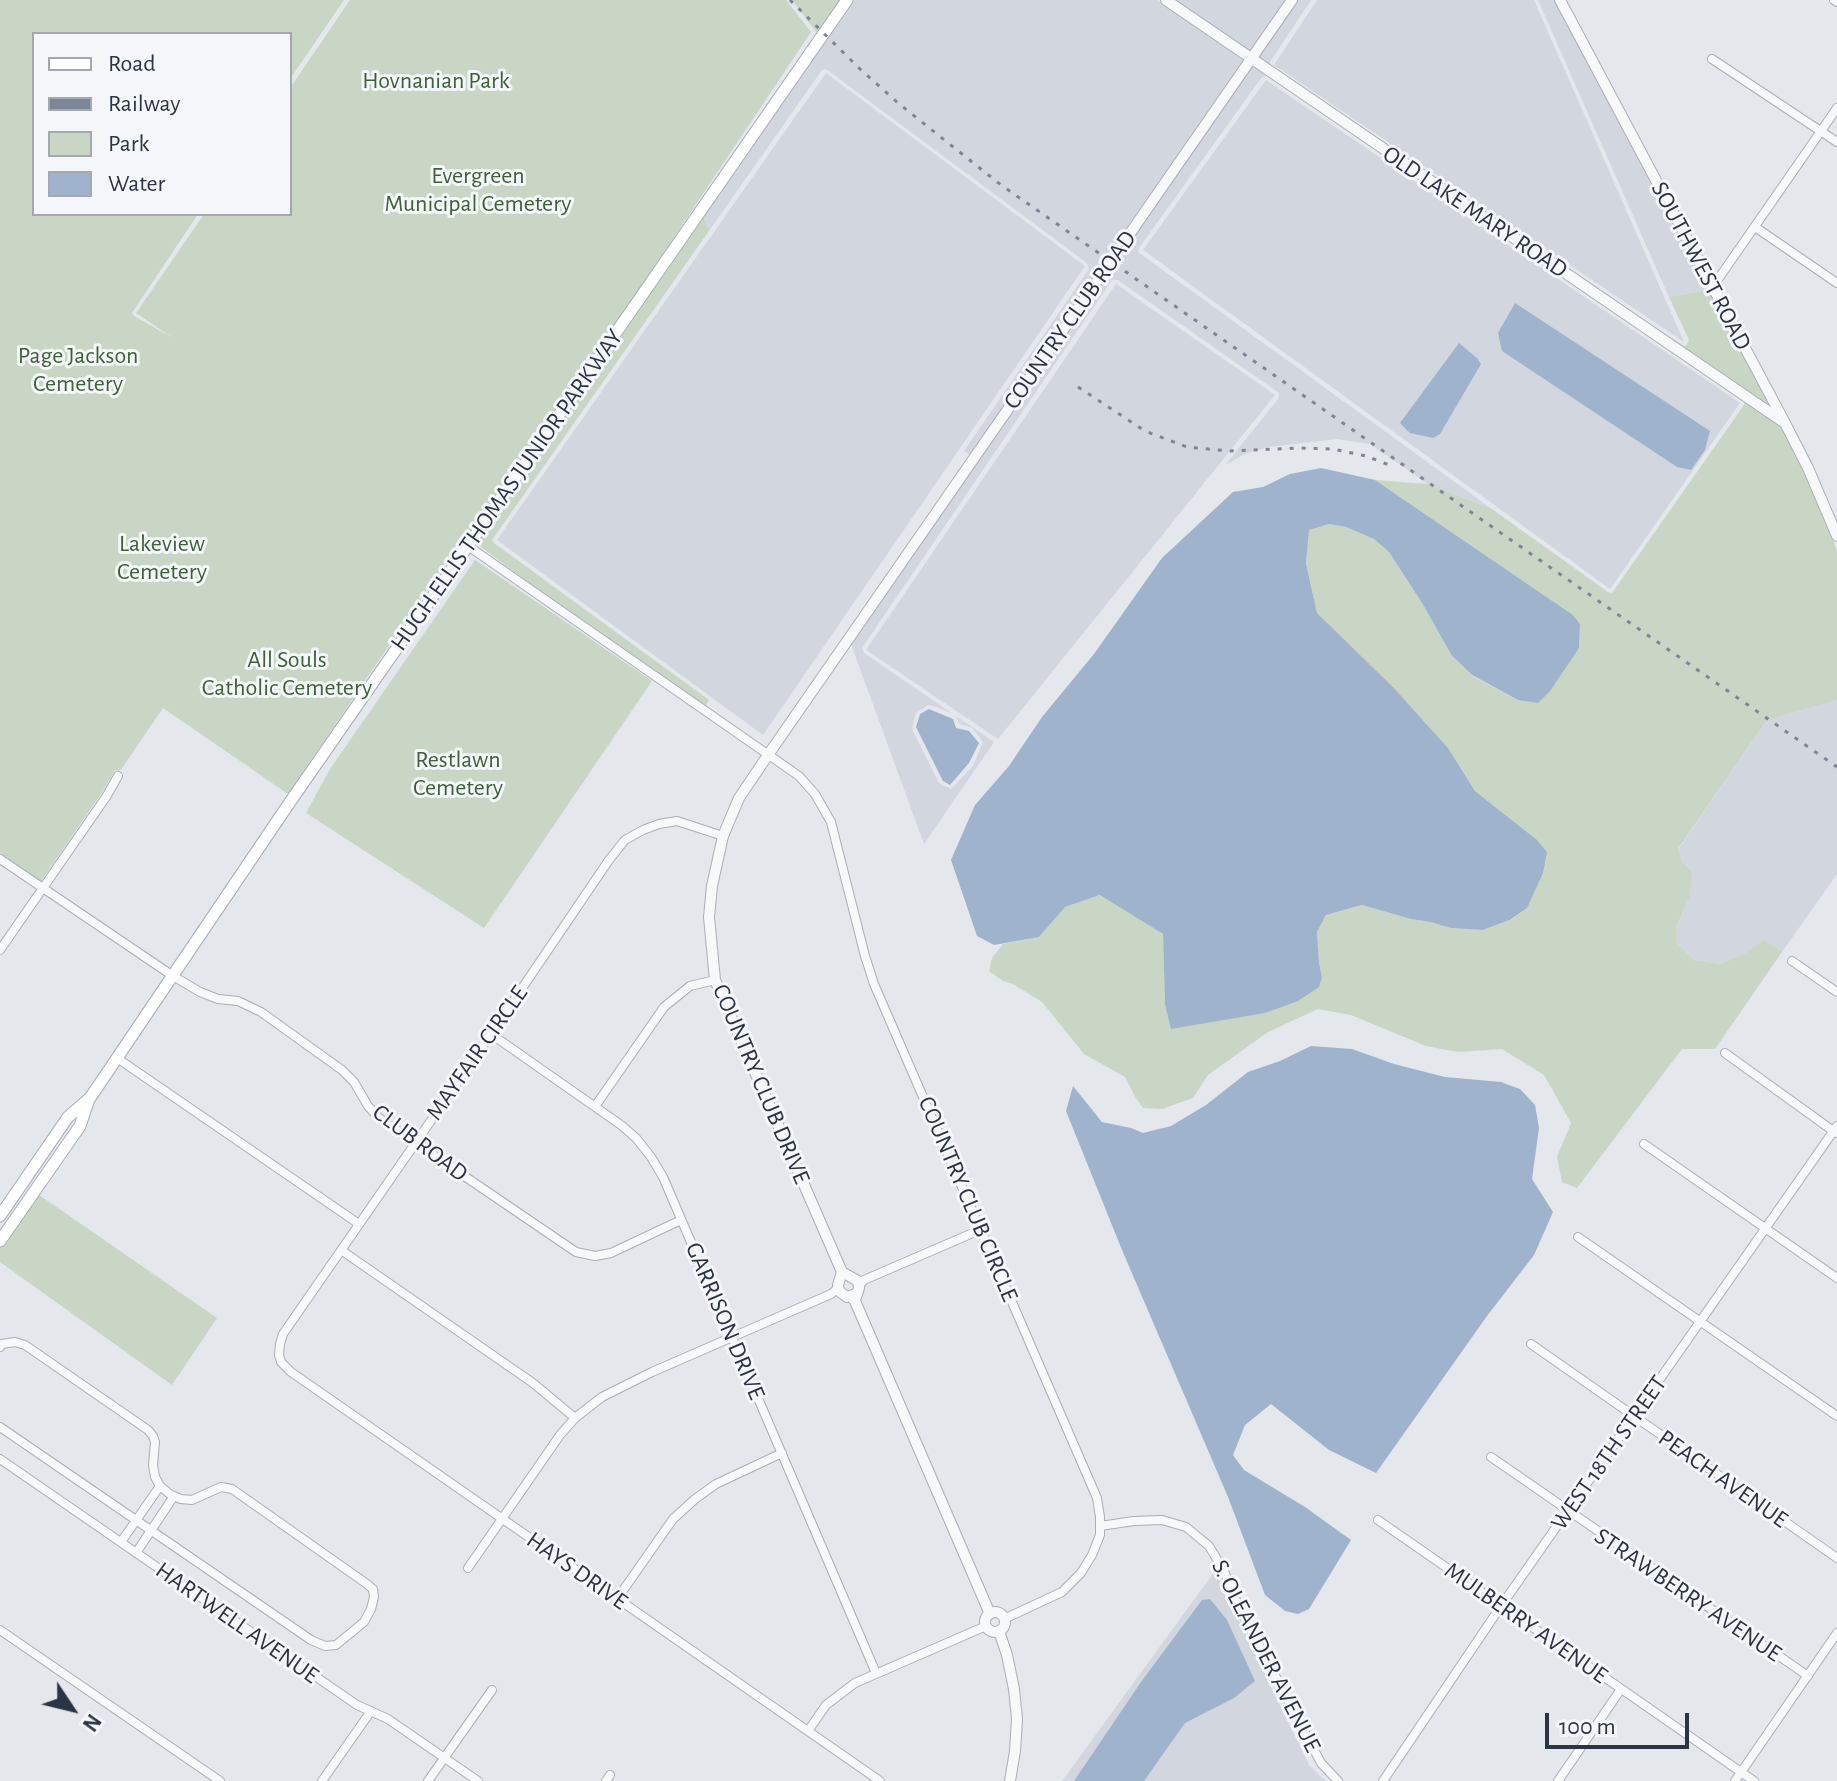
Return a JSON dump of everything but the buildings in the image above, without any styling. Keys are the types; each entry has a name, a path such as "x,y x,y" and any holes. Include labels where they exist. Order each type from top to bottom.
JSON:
{"main road":[{"name":"HUGH ELLIS THOMAS JUNIOR PARKWAY","path":"0,1241 80,1126 90,1098 290,802 846,1"},
{"name":"HUGH ELLIS THOMAS JUNIOR PARKWAY","path":"0,1216 68,1117 90,1098"}],"street":[{"name":"OLD LAKE MARY ROAD","path":"1166,0 1785,423"},
{"name":"COUNTRY CLUB ROAD","path":"847,640 1292,0"},
{"name":"SOUTHWEST ROAD","path":"1560,0 1785,423 1815,482 1837,536"},
{"path":"1712,59 1837,142"},
{"path":"1712,288 1837,108"},
{"path":"1755,227 1837,283"},
{"name":"COUNTRY CLUB CIRCLE","path":"468,546 799,776 815,794 831,822 874,984 1097,1498 1100,1526"},
{"name":"COUNTRY CLUB DRIVE","path":"847,640 739,798 723,836 709,917 715,980 990,1614"},
{"path":"0,950 118,776"},
{"name":"MAYFAIR CIRCLE","path":"279,1355 283,1334 625,840 651,827 677,821 723,836"},
{"name":"CLUB ROAD","path":"0,859 200,992 218,999 238,1001 261,1012 342,1070 379,1118 576,1252 595,1256 611,1253 681,1220"},
{"path":"1792,961 1837,992"},
{"path":"596,1105 664,1007 690,986 715,980"},
{"name":"GARRISON DRIVE","path":"491,1034 596,1105 636,1138 651,1157 663,1177 876,1673"},
{"path":"1725,1053 1836,1130"},
{"path":"117,1058 359,1224"},
{"name":"WEST 18TH STREET","path":"1383,1781 1501,1606 1836,1130"},
{"path":"1644,1144 1837,1278"},
{"path":"468,1568 560,1435 575,1418 602,1397 633,1380 982,1229"},
{"path":"1578,1237 1837,1416"},
{"path":"341,1250 533,1383 575,1418"},
{"path":"0,1347 15,1342 25,1345 148,1430 155,1442 153,1465 160,1486 174,1496 192,1500 221,1487 232,1489 373,1589 371,1609 364,1622 336,1645 325,1646 311,1640 0,1427"},
{"name":"PEACH AVENUE","path":"1531,1344 1837,1558"},
{"name":"HAYS DRIVE","path":"279,1355 281,1362 291,1372 880,1781"},
{"path":"617,1599 673,1519 695,1499 716,1484 782,1453"},
{"name":"STRAWBERRY AVENUE","path":"1491,1457 1808,1676"},
{"name":"HARTWELL AVENUE","path":"0,1459 357,1705 388,1719 478,1781"},
{"path":"121,1542 160,1486"},
{"path":"136,1553 174,1496"},
{"name":"S. OLEANDER AVENUE","path":"1100,1526 1162,1520 1186,1527 1209,1546 1321,1763 1338,1781"},
{"name":"MULBERRY AVENUE","path":"1378,1520 1754,1781"},
{"path":"1004,1619 1062,1592 1081,1573 1092,1555 1100,1526"},
{"path":"998,1613 1004,1619 1004,1626 999,1631 990,1631 986,1626 985,1620 990,1614 998,1613"},
{"path":"808,1731 826,1705 855,1683 986,1626"},
{"path":"0,1630 220,1781"},
{"path":"999,1631 1014,1689 1017,1719 1010,1781"},
{"path":"1735,1781 1837,1633"},
{"path":"1558,1781 1621,1689"},
{"path":"428,1781 492,1690"},
{"path":"322,1781 371,1711"}],"shaded area":[{"path":"854,0 1157,0 1243,60 970,455 964,451 1089,269 1087,263 826,69 822,70 709,231 704,217"},
{"path":"1174,0 1285,0 1249,52"},
{"path":"1299,0 1311,0 1270,66 1258,58"},
{"path":"1317,0 1534,0 1684,342 1274,65"},
{"path":"1538,0 1554,0 1707,290 1669,297"},
{"path":"1252,66 1267,76 1262,77 1138,252 1492,509 1428,484 1370,444 1337,439 1269,447 1245,454 1225,465 1279,398 1279,393 1118,280 1112,280 862,648 864,653 954,714 928,705 916,713 912,729 939,783 951,789 973,766 983,742 972,728 960,724 955,715 994,742 924,844 851,644"},
{"path":"826,73 1085,266 763,735 497,540"},
{"path":"1266,80 1740,403 1610,589 1143,250"},
{"path":"1116,284 1275,395 998,739 866,650"},
{"path":"1837,700 1837,874 1782,952 1764,941 1721,964 1694,960 1676,942 1677,926 1689,899 1678,850 1767,720"},
{"path":"1215,1571 1309,1765 1326,1781 1062,1781"}],"green space":[{"path":"0,0 344,0 292,76 292,32 32,32 32,216 197,216 132,313 173,338 136,313 203,216 292,216 292,85 350,0 786,0 811,32 468,546 460,541 288,794 163,708 120,771 115,770 41,881 0,853"},
{"path":"792,0 840,0 817,33"},
{"path":"704,217 709,231 492,540 709,700 705,706 477,544"},
{"path":"1707,290 1770,407 1622,306 1686,346 1689,340 1669,297"},
{"path":"1744,400 1780,425 1823,512 1837,551 1837,700 1767,720 1678,849 1683,863 1692,872 1689,899 1677,925 1676,942 1694,960 1721,964 1764,940 1782,952 1715,1049 1682,1049 1577,1188 1562,1182 1557,1157 1571,1123 1544,1075 1502,1049 1458,1052 1426,1046 1351,1015 1318,1009 1268,1032 1208,1075 1193,1098 1162,1109 1143,1108 1125,1077 1084,1054 1042,1002 989,971 992,958 1003,944 1039,937 1064,907 1101,895 1163,934 1165,1004 1222,1019 1265,1013 1322,977 1317,932 1326,915 1362,905 1451,928 1483,930 1511,920 1527,908 1536,839 1475,791 1448,748 1394,688 1317,613 1306,562 1309,529 1329,524 1346,527 1374,539 1389,552 1452,656 1472,676 1518,700 1579,648 1580,624 1573,615 1375,480 1428,484 1492,509 1612,593 1744,405"},
{"name":"Restlawn Cemetery","path":"475,560 652,681 484,928 306,813 330,769"},
{"path":"32,1190 217,1318 172,1385 0,1262 0,1233"}],"water":[{"path":"1515,303 1710,431 1705,450 1691,470 1677,467 1502,351 1498,333"},
{"path":"1459,343 1481,364 1440,434 1433,438 1410,433 1400,423"},
{"path":"1321,468 1375,480 1573,615 1580,624 1579,648 1550,691 1538,703 1518,700 1472,675 1452,656 1389,552 1374,539 1346,527 1329,524 1309,530 1306,563 1317,613 1394,688 1448,748 1475,791 1536,839 1547,852 1543,873 1527,908 1510,920 1483,930 1451,928 1362,905 1326,915 1317,932 1322,977 1319,987 1298,1001 1265,1013 1171,1029 1165,1004 1163,934 1100,895 1065,907 1039,937 994,945 977,936 951,860 975,805 1009,766 1042,717 1094,654 1162,558 1233,492 1263,487 1290,474"},
{"path":"929,709 953,719 956,728 969,731 979,743 969,763 950,785 943,781 916,727 920,714"},
{"path":"1311,1046 1352,1049 1445,1077 1501,1082 1520,1089 1535,1105 1539,1128 1532,1179 1553,1212 1534,1255 1376,1473 1329,1450 1271,1404 1245,1425 1233,1455 1244,1470 1305,1507 1351,1540 1309,1609 1298,1614 1285,1611 1265,1595 1228,1497 1066,1111 1073,1086 1102,1122 1143,1133 1171,1126 1206,1105 1248,1072"},
{"path":"1210,1599 1227,1620 1255,1681 1234,1698 1185,1723 1144,1781 1074,1781 1141,1682 1202,1600"}],"railway":[{"path":"790,0 898,103 1001,185 1837,767"},
{"path":"1078,387 1145,431 1187,447 1229,451 1333,449 1389,465"}],"park label":[{"name":"Hovnanian Park","path":"436,81"},
{"name":"Evergreen Municipal Cemetery","path":"478,190"},
{"name":"Page Jackson Cemetery","path":"78,370"},
{"name":"Lakeview Cemetery","path":"162,558"},
{"name":"All Souls Catholic Cemetery","path":"287,674"}]}
